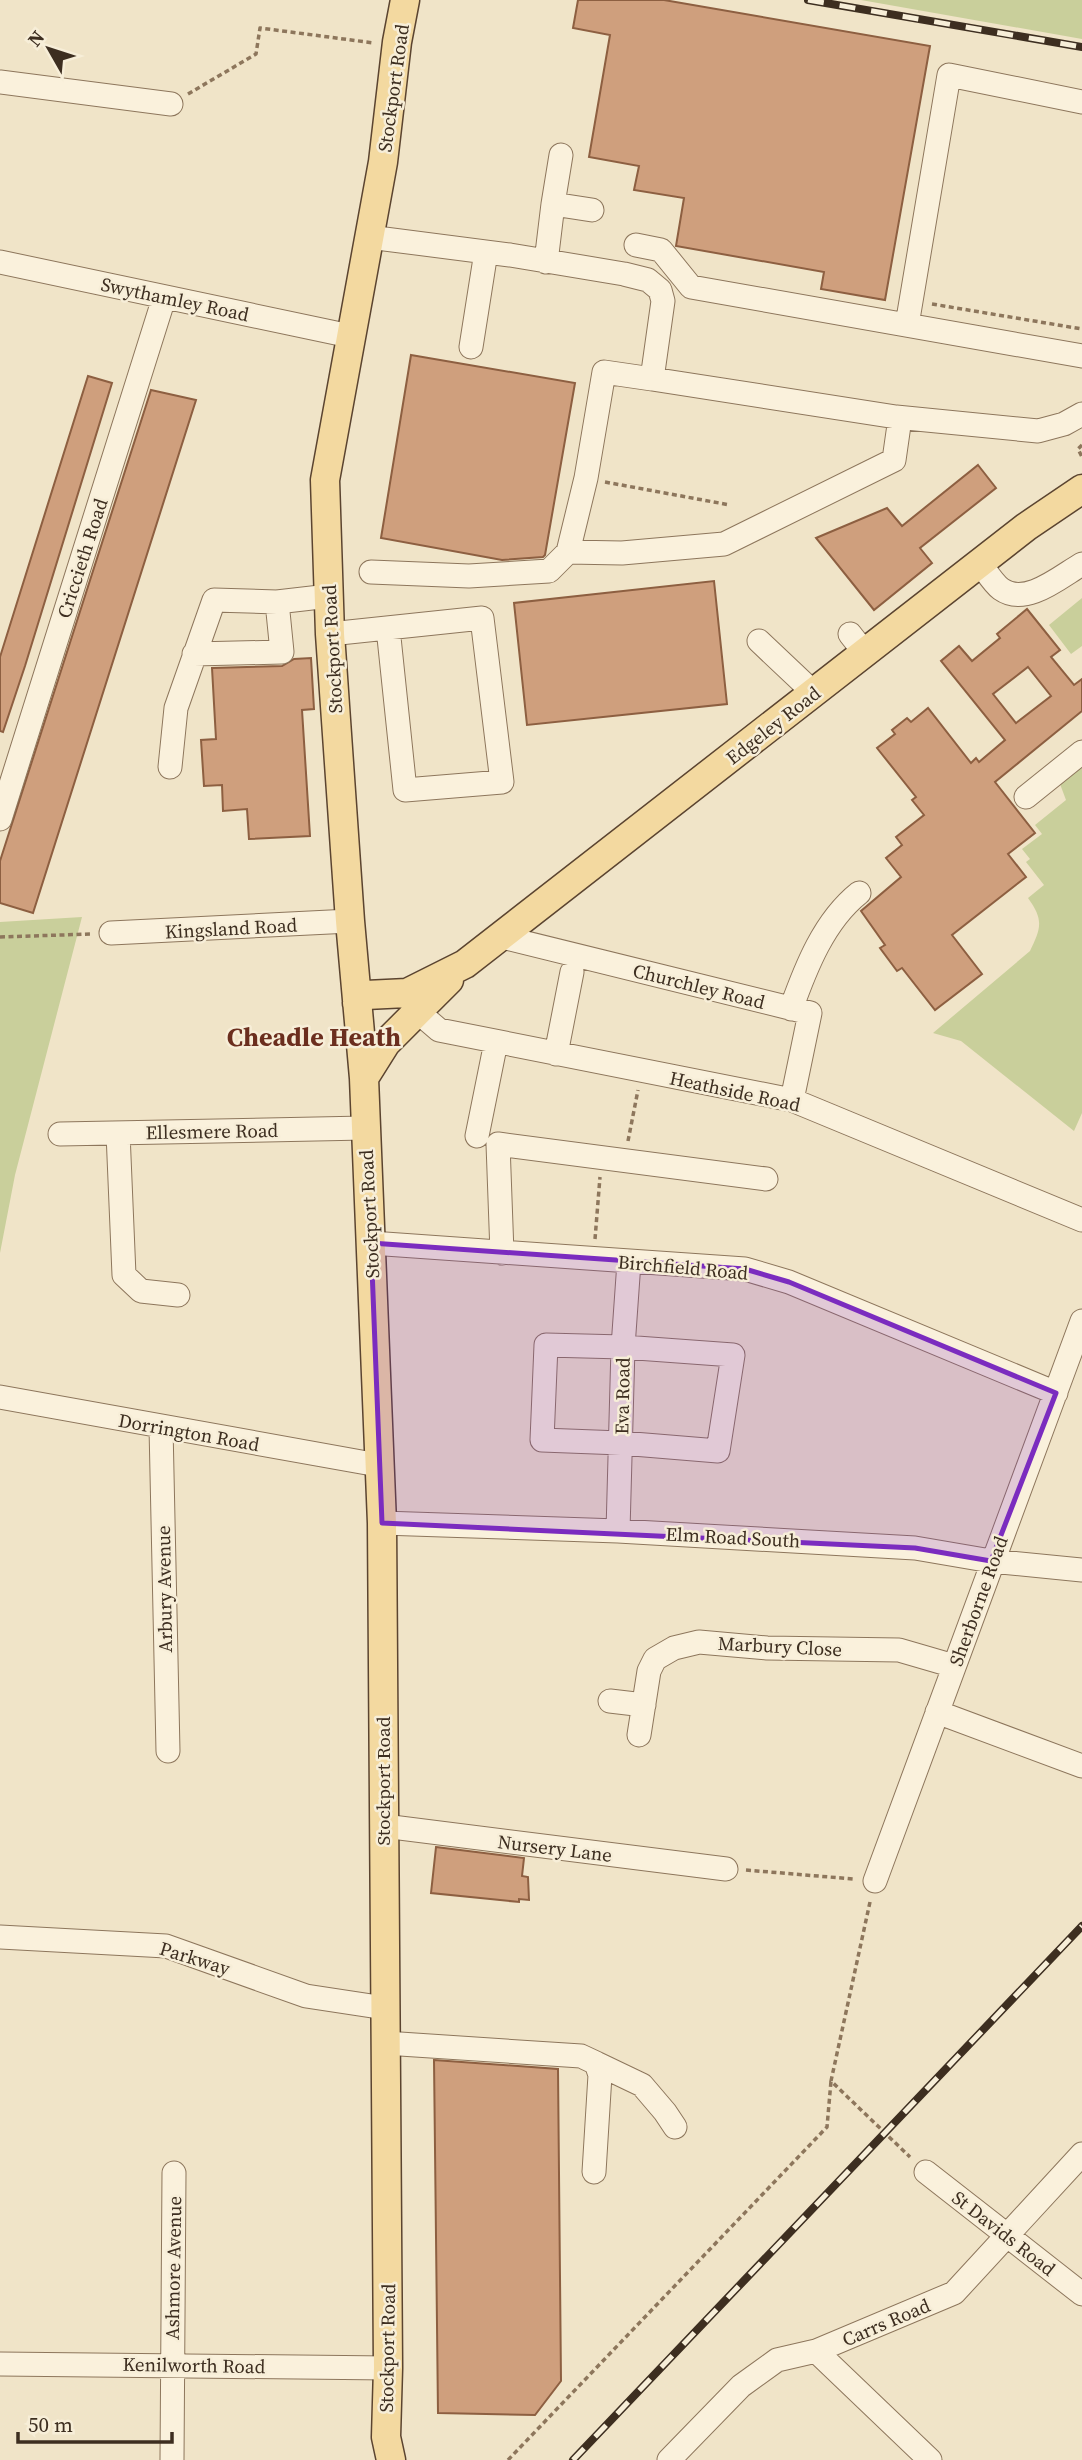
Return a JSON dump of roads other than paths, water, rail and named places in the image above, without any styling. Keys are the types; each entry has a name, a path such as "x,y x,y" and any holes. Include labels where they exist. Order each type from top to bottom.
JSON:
{"main road":[{"name":"Stockport Road","path":"384,2452 388,2368 382,1523 364,1078 330,634 325,480 383,162 405,0"},
{"name":"Edgeley Road","path":"357,1011 366,995 407,993 465,964 814,693 858,643 980,563 1026,527 1082,489"},
{"path":"350,921 366,935 371,979 387,995"},
{"name":"Edgeley Road","path":"364,1078 386,1043 423,1019 465,964"},
{"path":"357,1011 423,1019"}],"street":[{"path":"907,325 949,75 1082,102"},
{"path":"0,82 171,104"},
{"path":"547,262 561,155"},
{"path":"553,204 592,210"},
{"path":"369,237 486,252 649,280 660,290 663,301 652,379"},
{"path":"635,245 661,250 691,288 1082,356"},
{"path":"471,347 486,252"},
{"name":"Swythamley Road","path":"0,262 350,336"},
{"name":"Criccieth Road","path":"0,818 164,298"},
{"path":"372,572 468,576 549,571 568,552 586,478 604,372 900,418 1038,431 1064,424 1082,414"},
{"path":"568,552 622,553 724,544 894,460 900,418"},
{"path":"980,563 1001,589 1014,594 1039,589 1082,564"},
{"path":"170,767 176,708 214,600 276,602 329,596"},
{"path":"194,654 282,652 276,602"},
{"path":"330,634 482,618 502,782 405,790 388,628"},
{"path":"759,641 814,693"},
{"path":"1026,797 1082,752"},
{"path":"791,1009 832,921 844,905 859,893"},
{"name":"Kingsland Road","path":"111,933 350,921"},
{"name":"Churchley Road","path":"502,937 810,1013 792,1100"},
{"path":"556,1054 572,972"},
{"name":"Heathside Road","path":"423,1019 495,1042 792,1100 1082,1220"},
{"path":"477,1136 495,1042"},
{"name":"Ellesmere Road","path":"60,1134 365,1128"},
{"path":"118,1133 124,1276 141,1292 178,1294"},
{"path":"502,1253 498,1144 766,1178"},
{"name":"Birchfield Road","path":"372,1242 745,1269 789,1282 1056,1393"},
{"name":"Eva Road","path":"618,1531 623,1346 629,1262"},
{"name":"Sherborne Road","path":"874,1881 1082,1321"},
{"path":"545,1345 623,1346 733,1355 718,1451 542,1440 545,1345"},
{"name":"Dorrington Road","path":"0,1397 378,1465"},
{"name":"Arbury Avenue","path":"161,1427 168,1751"},
{"name":"Elm Road South","path":"382,1523 618,1531 915,1548 992,1561 1082,1570"},
{"name":"Marbury Close","path":"639,1735 649,1671 655,1659 674,1648 699,1642 767,1648 899,1650 954,1666"},
{"path":"610,1701 644,1705"},
{"path":"937,1712 1082,1766"},
{"name":"Nursery Lane","path":"384,1826 726,1869"},
{"name":"Parkway","path":"0,1937 166,1946 306,1996 385,2008"},
{"path":"384,2043 582,2056 642,2085 675,2127"},
{"path":"594,2172 600,2074 596,2063"},
{"name":"Carrs Road","path":"679,2456 741,2386 777,2360 816,2351 954,2293 1082,2154"},
{"name":"Ashmore Avenue","path":"172,2460 174,2172"},
{"name":"St Davids Road","path":"926,2172 1082,2294"},
{"path":"816,2351 930,2460"},
{"name":"Kenilworth Road","path":"0,2364 388,2368"}],"railway":[{"path":"808,0 1082,47"},
{"path":"573,2460 1082,1926"}],"district":[{"name":"Cheadle Heath","path":"314,1037"}]}
